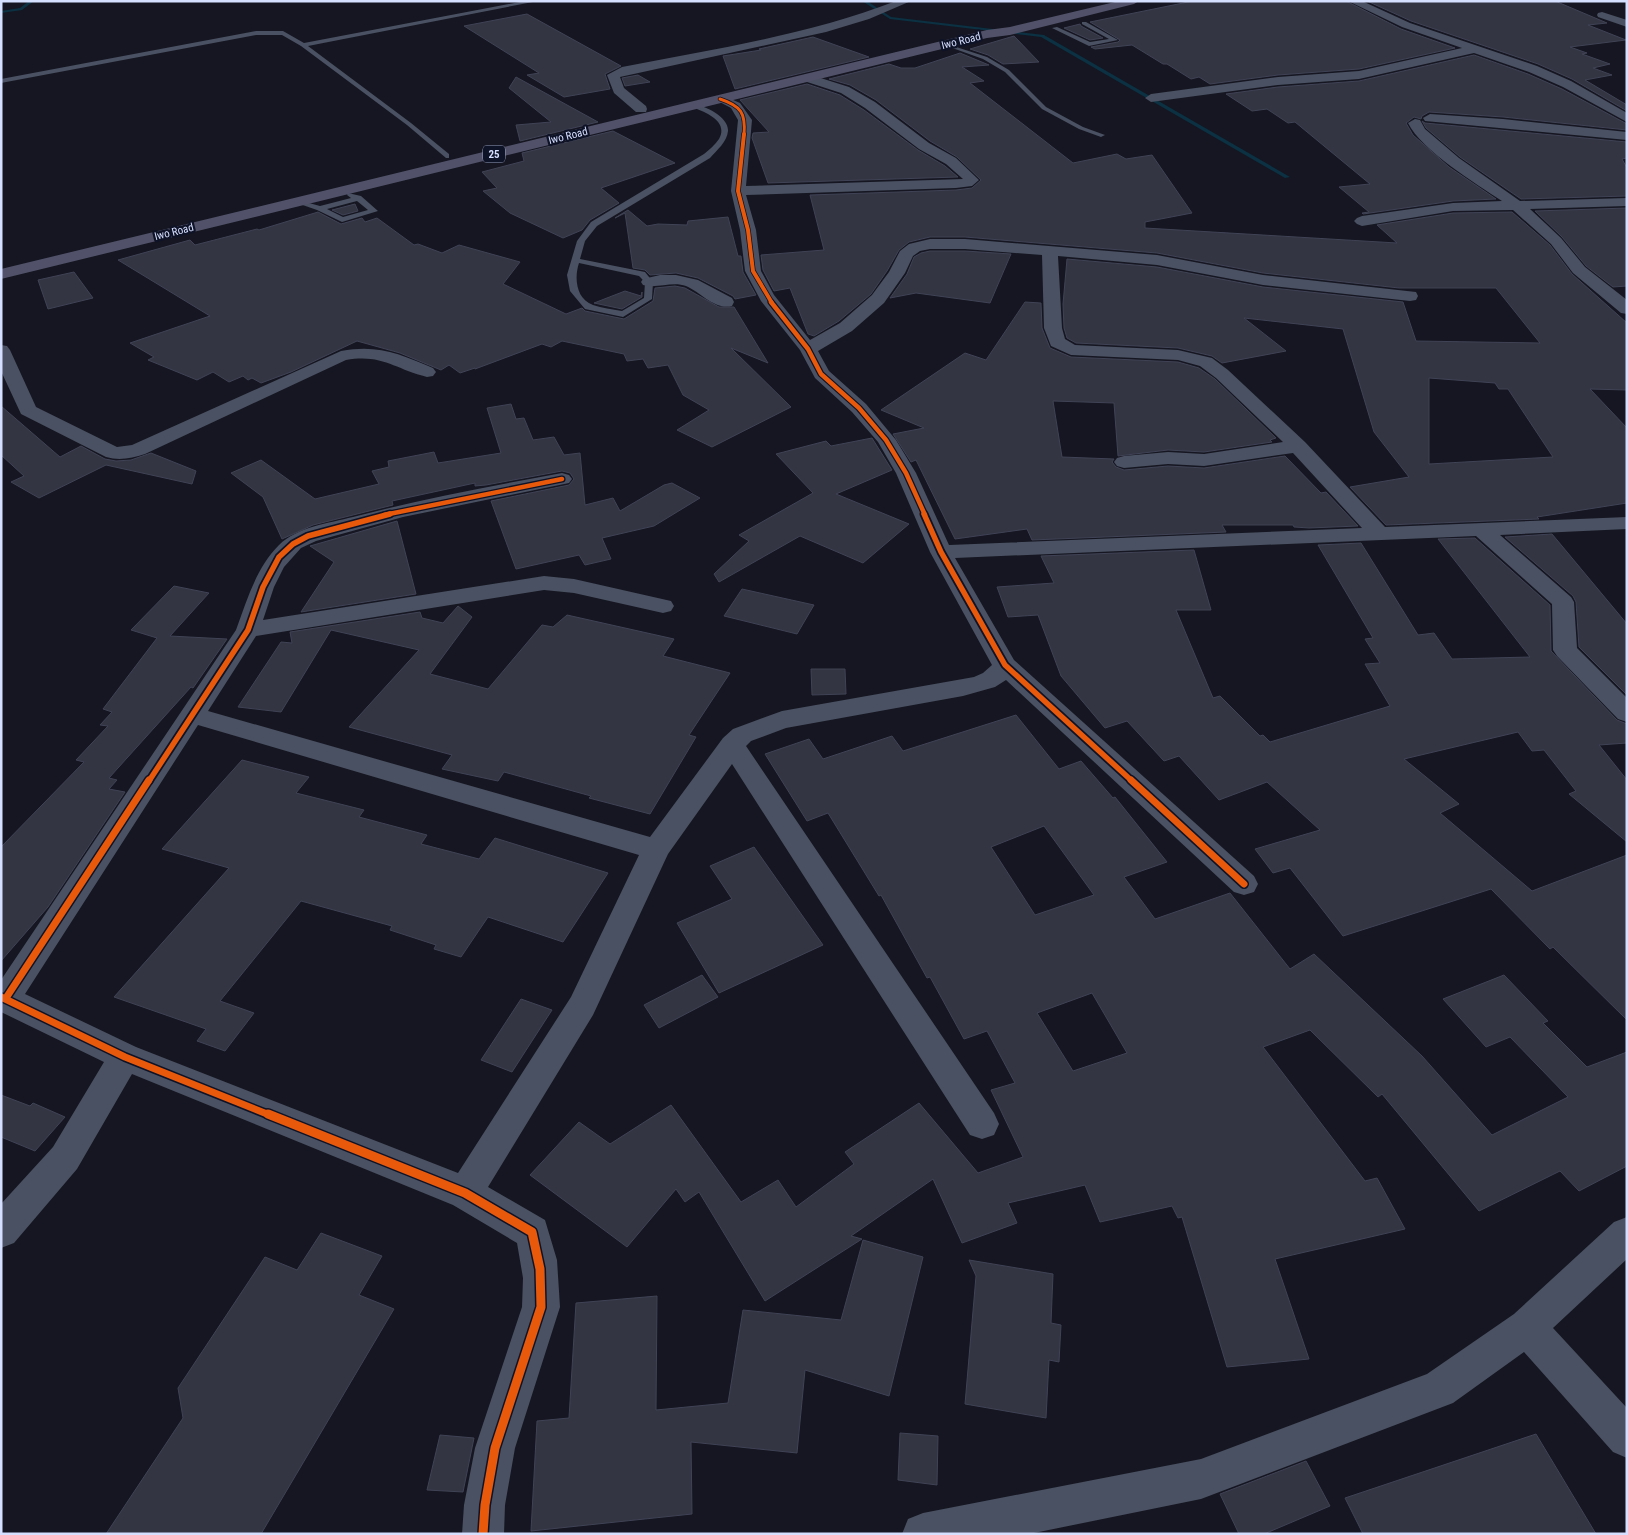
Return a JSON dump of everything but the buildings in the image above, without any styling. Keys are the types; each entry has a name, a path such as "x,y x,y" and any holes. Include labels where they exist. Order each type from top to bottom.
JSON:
{"main road":[{"name":"Iwo Road","path":"1,274 298,202 446,156 641,109 964,32 983,30 1010,32 1043,24 1073,21 1134,1"},
{"name":"Iwo Road","path":"1,262 333,190 694,106 946,44 1007,19"}],"street":[{"path":"641,109 618,90 613,75 622,71 822,30 865,17 906,1"},
{"path":"1353,1 1406,25 1533,69 1567,84 1627,118"},
{"path":"1602,15 1627,24"},
{"path":"1151,98 1278,81 1359,75 1475,49"},
{"path":"738,191 946,185 961,184 972,180 951,160 924,146 870,105 845,90 808,78"},
{"path":"720,99 734,104 742,110 745,120 738,191 748,230 753,271 766,297 808,349 821,374 859,408 886,440 906,473 941,552 1005,665 1244,884"},
{"path":"1430,118 1503,122 1627,136"},
{"path":"1415,123 1419,132 1454,161 1517,205 1556,241 1579,270 1627,309"},
{"path":"1362,221 1453,207 1627,202"},
{"path":"808,349 846,327 878,299 897,273 906,254 915,247 944,244 1157,260 1263,280 1410,296"},
{"path":"1050,252 1054,338 1060,345 1071,350 1091,352 1178,355 1206,362 1222,374 1298,446 1380,534"},
{"path":"646,278 690,272"},
{"path":"646,278 692,283 719,301 726,302"},
{"path":"1,350 28,410 113,453 138,450 332,360 350,354 379,352 427,372"},
{"path":"1124,462 1168,458 1204,460 1298,446"},
{"path":"483,1534 483,1518 491,1461 542,1307 543,1281 540,1255 532,1232 465,1193 125,1057 4,998 248,630 272,566 288,548 300,540 401,510 562,479"},
{"path":"941,552 1627,523"},
{"path":"1482,530 1564,602 1565,650 1627,714"},
{"path":"248,630 544,583 574,586 664,606"},
{"path":"465,1193 582,1006 656,849 732,744 742,735 782,720 963,688 986,682 998,676 1005,665"},
{"path":"193,715 656,849"},
{"path":"732,744 982,1124"},
{"path":"1,1231 65,1158 125,1057"},
{"path":"923,1534 1202,1479 1439,1389 1527,1327 1627,1234"},
{"path":"1527,1327 1627,1438"}],"lane":[{"path":"303,45 535,1"},
{"path":"1043,24 1090,44 1115,40 1084,23 1073,21"},
{"path":"1055,28 1064,27"},
{"path":"1,82 266,32 283,33 303,45 409,124 446,156"},
{"path":"946,44 985,58 1007,71 1044,108 1081,128 1101,135"},
{"path":"575,260 646,278 648,299 624,314 588,307 574,291 571,275 575,260 581,241 594,224 707,156 722,140 725,130 723,123 710,112 694,106"},
{"path":"298,202 320,208 342,220 374,211 358,198 333,190"},
{"path":"320,208 358,198"}],"waterway":[{"path":"1,12 21,9 32,1"},
{"path":"864,1 890,18 1042,36 1287,177"}],"cycle path":[{"path":"720,99 736,106 741,111 745,120 738,191 748,230 753,271 767,297 808,349 821,374 859,408 886,440 906,473 941,552 1005,665 1244,884"},
{"path":"6,998 248,630 268,577 279,557 287,549 308,536 376,517 456,499 562,479"},
{"path":"1,997 125,1057 465,1193 532,1232 540,1269 541,1307 495,1448 485,1505 483,1534"}]}
